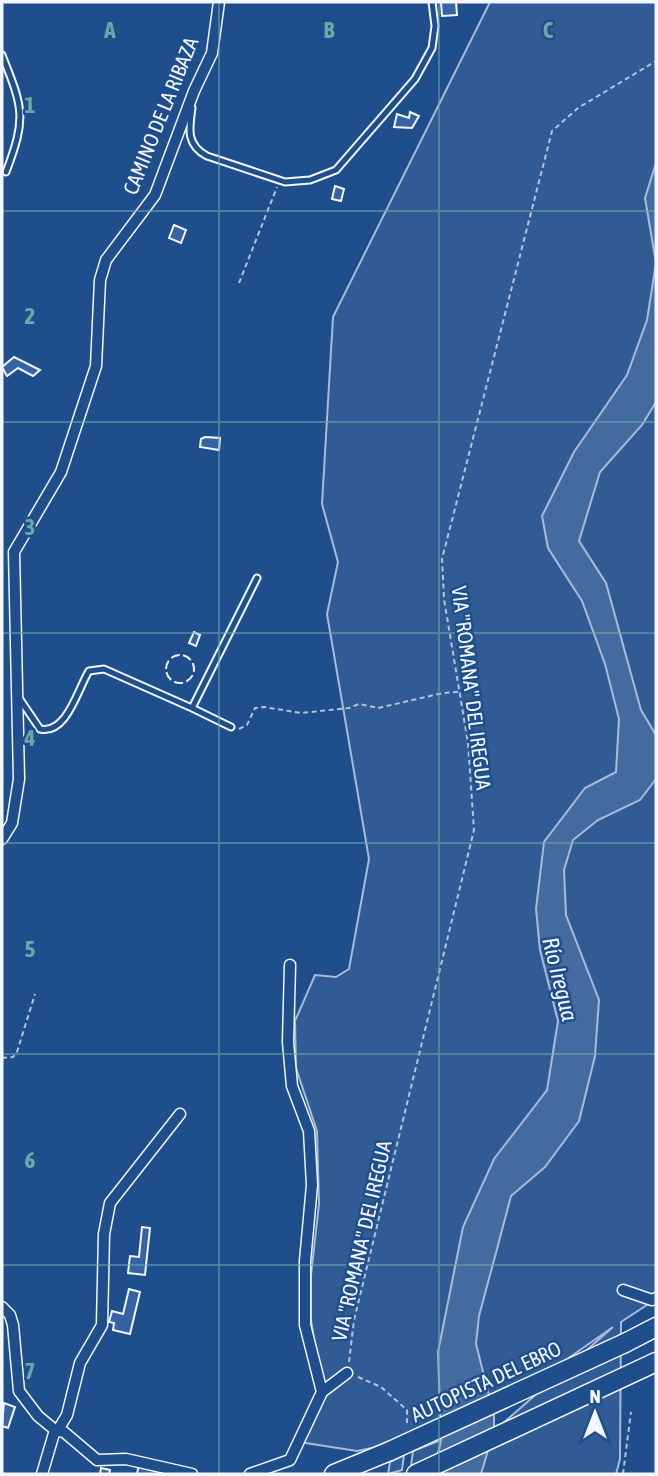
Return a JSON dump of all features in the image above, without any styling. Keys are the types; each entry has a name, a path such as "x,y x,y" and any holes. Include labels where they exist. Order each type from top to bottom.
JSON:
{"highway":[{"name":"AUTOPISTA DEL EBRO","path":"334,1474 390,1451 656,1327"},
{"path":"416,1474 656,1362"}],"street":[{"name":"CAMINO DE LA RIBAZA","path":"2,839 12,823 19,779 14,552 61,472 96,366 100,280 106,260 155,195 194,91 212,53 219,2"},
{"path":"290,965 288,1042 292,1086 309,1131 312,1185 305,1261 305,1325 322,1392"},
{"path":"42,1474 57,1430 67,1415 80,1363 102,1325 104,1234 110,1203 180,1114"},
{"path":"623,1290 652,1300 656,1298"},
{"path":"2,1307 10,1315 19,1391 38,1416 97,1460 126,1459 192,1474"},
{"path":"250,1474 290,1460 322,1392 347,1373"}],"lane":[{"path":"194,91 189,127 195,150 280,181 310,180 336,170 415,79 432,48 435,26 432,2"},
{"path":"2,55 22,116 21,132 6,172"},
{"path":"192,708 257,578"},
{"path":"15,692 40,729 46,731 54,728 68,713 89,671 104,669 230,727"}],"path":[{"name":"VIA \"ROMANA\" DEL IREGUA","path":"407,1423 407,1410 381,1387 347,1373 354,1320 474,830 468,743 444,599 442,559 552,131 578,108 656,61"},
{"path":"239,283 280,181"},
{"path":"230,727 242,729 247,725 255,708 301,713 349,708 359,704 378,708 443,693 459,692"},
{"path":"2,1058 13,1057 17,1052 35,994"},
{"path":"623,1474 631,1412"}],"shaded area":[{"path":"490,2 656,2 656,1299 621,1322 620,1459 616,1474 445,1474 613,1327 467,1429 357,1451 299,1442 323,1399 311,1320 311,1275 319,1204 317,1131 296,1068 295,1021 315,975 336,977 349,969 369,859 327,614 338,562 322,504 333,317"},
{"path":"441,1440 438,1454 411,1466 413,1451"},
{"path":"404,1455 402,1470 388,1474 390,1462"}],"water":[{"path":"656,163 656,263 645,198"},
{"name":"Río Iregua","path":"656,263 656,402 642,425 600,472 579,541 606,583 641,710 656,735 656,779 640,800 598,820 573,840 564,870 566,915 599,1000 595,1056 579,1121 545,1167 511,1196 479,1316 476,1344 494,1415 494,1430 481,1474 426,1474 438,1455 441,1440 438,1352 463,1227 494,1159 547,1090 558,1021 540,950 536,909 544,842 585,788 616,772 619,719 605,664 582,601 548,548 542,516 574,452 627,375 647,320"}],"building":[{"path":"441,2 456,2 457,15 442,16"},
{"path":"410,112 419,116 412,128 394,127 397,114 409,118"},
{"path":"335,186 344,189 341,201 332,199"},
{"path":"174,225 186,230 181,243 169,238"},
{"path":"14,357 40,370 33,376 18,368 7,376 2,367"},
{"path":"220,438 219,450 200,447 201,439"},
{"path":"194,632 200,635 196,646 189,643"},
{"path":"142,1227 150,1228 145,1275 128,1273 130,1256 139,1257"},
{"path":"129,1289 140,1292 130,1334 113,1330 114,1323 109,1322 112,1311 123,1314"},
{"path":"4,1403 15,1407 8,1428 2,1426"},
{"path":"139,1464 161,1468 160,1474 137,1474"},
{"path":"101,1468 110,1470 109,1474 100,1474"}],"fence":[{"path":"180,655 190,659 194,669 190,679 180,683 170,679 166,669 170,659 180,655"}]}
